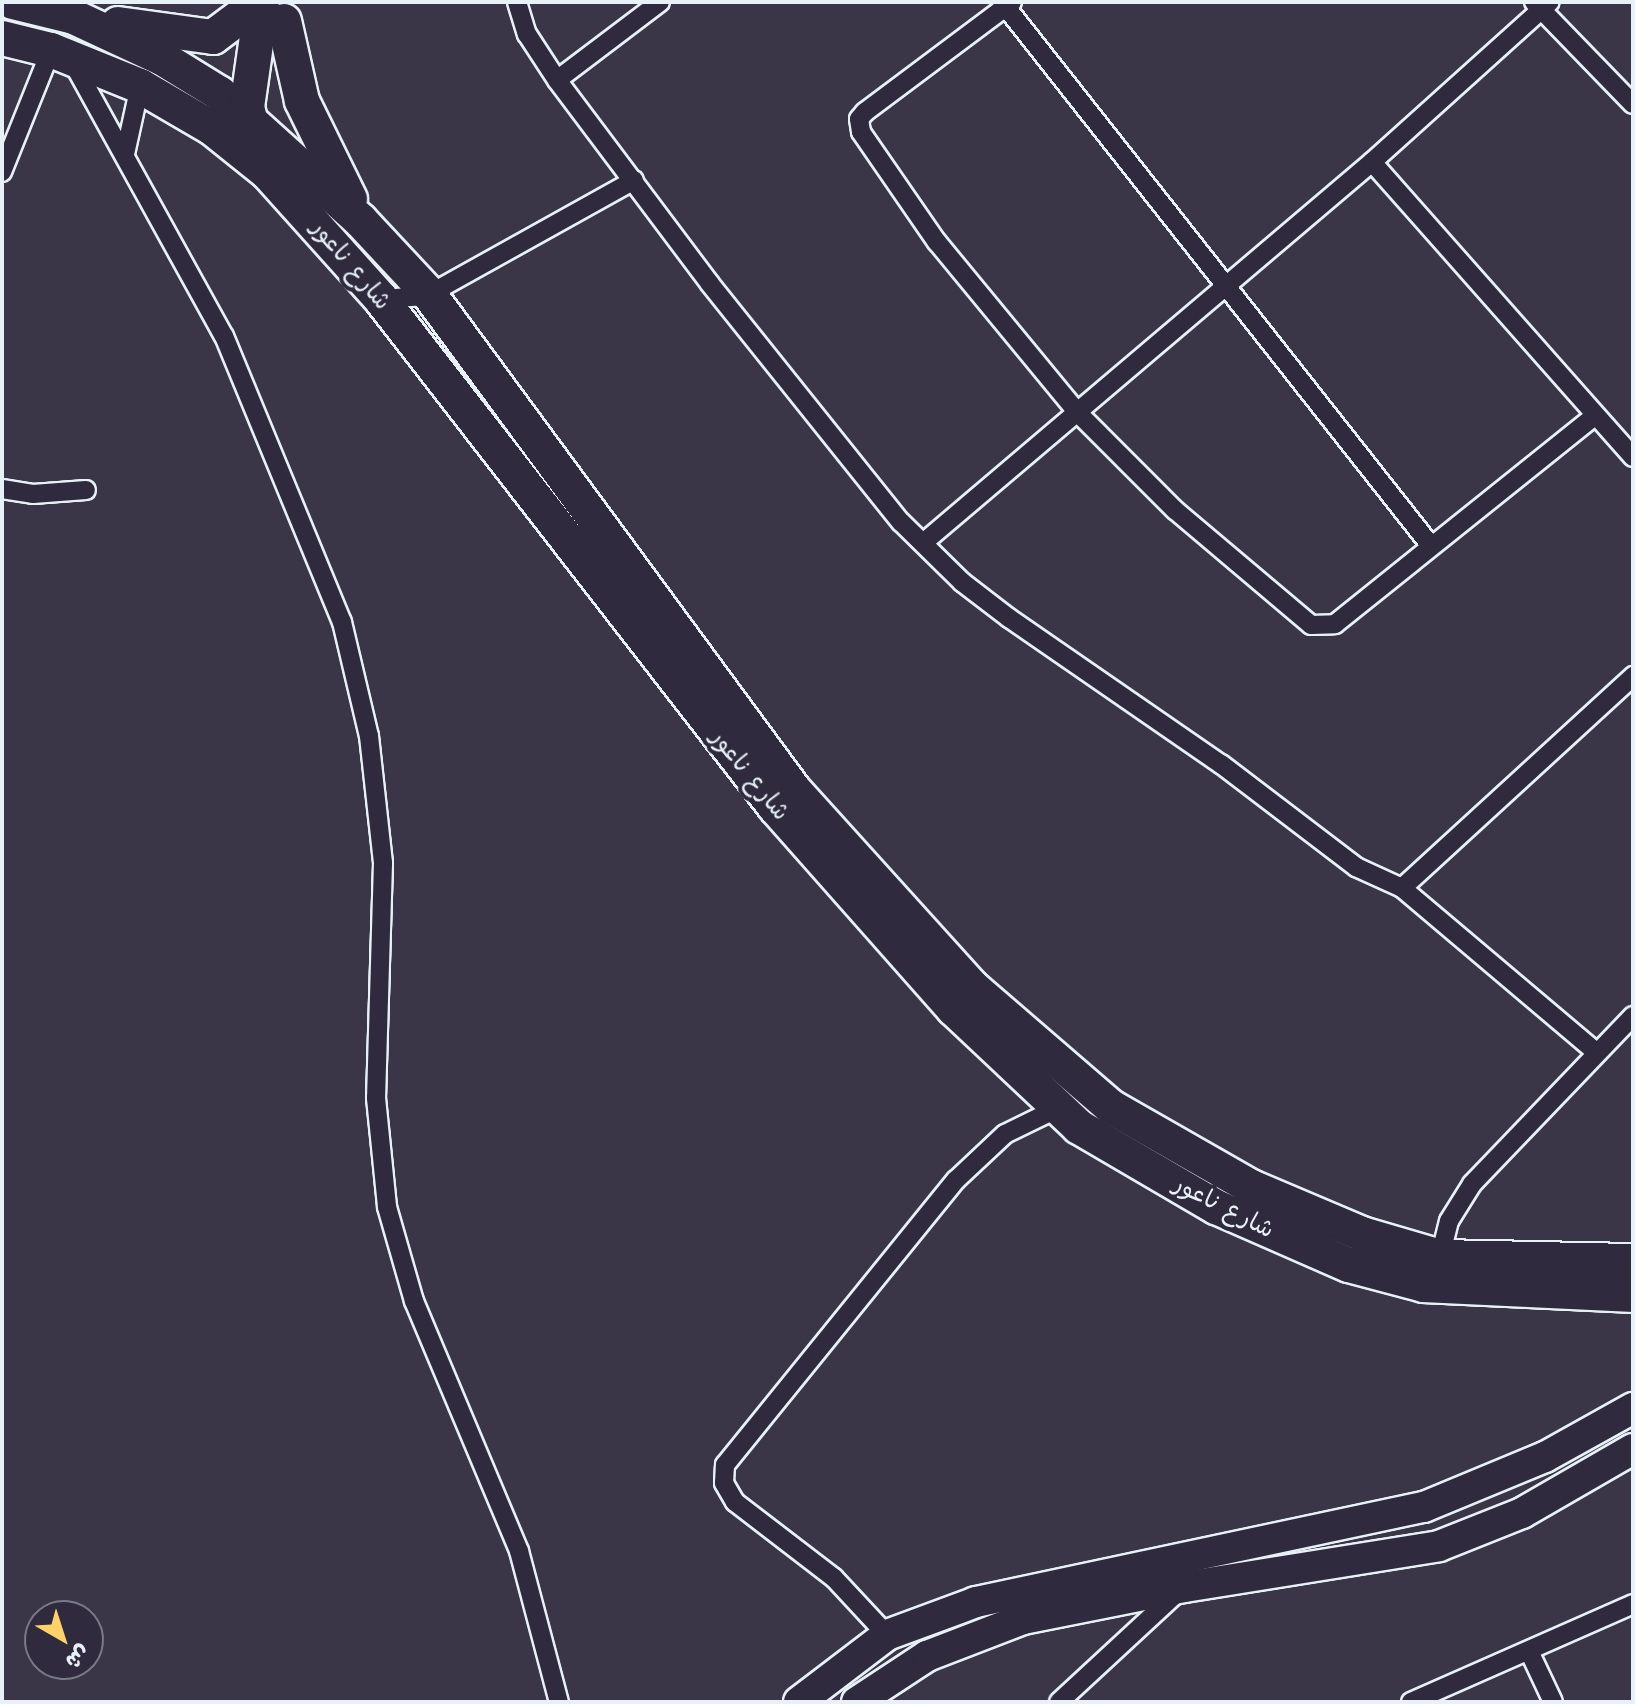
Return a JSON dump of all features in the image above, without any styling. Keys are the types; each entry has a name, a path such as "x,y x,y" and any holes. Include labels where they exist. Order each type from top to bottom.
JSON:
{"highway":[{"name":"شارع ناعور","path":"13,2 74,17 162,58 247,115 361,221 429,294 794,790 972,987 1111,1107 1251,1187 1362,1234 1440,1257 1633,1261"},
{"path":"74,17 213,37 274,7"},
{"path":"268,173 247,115 274,7"},
{"path":"274,7 302,101 361,221"},
{"name":"شارع ناعور","path":"2,38 60,54 140,86 212,128 268,173 381,299 776,808 954,1009 1079,1127 1216,1207 1349,1265 1424,1285 1633,1295"},
{"path":"212,128 247,115"},
{"path":"1349,1265 1362,1234"}],"main road":[{"path":"799,1702 887,1635 976,1602 1397,1515 1451,1497 1545,1457 1633,1408"},
{"path":"857,1702 927,1656 1023,1619 1184,1587 1401,1555 1462,1538 1522,1513 1633,1449"},
{"path":"1451,1497 1462,1538"},
{"path":"1397,1515 1401,1555"}],"street":[{"path":"517,2 527,34 557,80 880,498 962,582 1046,645 1221,764 1356,867 1402,888 1595,1051"},
{"path":"557,80 660,2"},
{"path":"1431,546 1225,288 1006,3 865,112 859,123 910,206 1079,414 1175,510 1318,629 1335,624 1595,416"},
{"path":"923,543 1079,414 1372,162 1541,5 1633,104"},
{"path":"60,54 125,154 224,336 261,418 354,664 369,736 383,863 376,1098 387,1207 414,1301 519,1551 559,1702"},
{"path":"2,172 60,54"},
{"path":"125,154 140,86"},
{"path":"1372,162 1633,457"},
{"path":"381,299 429,294 634,180"},
{"path":"2,489 33,494 86,490"},
{"path":"1402,888 1633,676"},
{"path":"1440,1257 1458,1203 1595,1051 1633,1016"},
{"path":"887,1635 834,1578 735,1502 724,1483 725,1465 956,1180 1005,1134 1058,1108"},
{"path":"1059,1702 1184,1587"},
{"path":"1411,1702 1633,1604"},
{"path":"1529,1651 1553,1702"}]}
